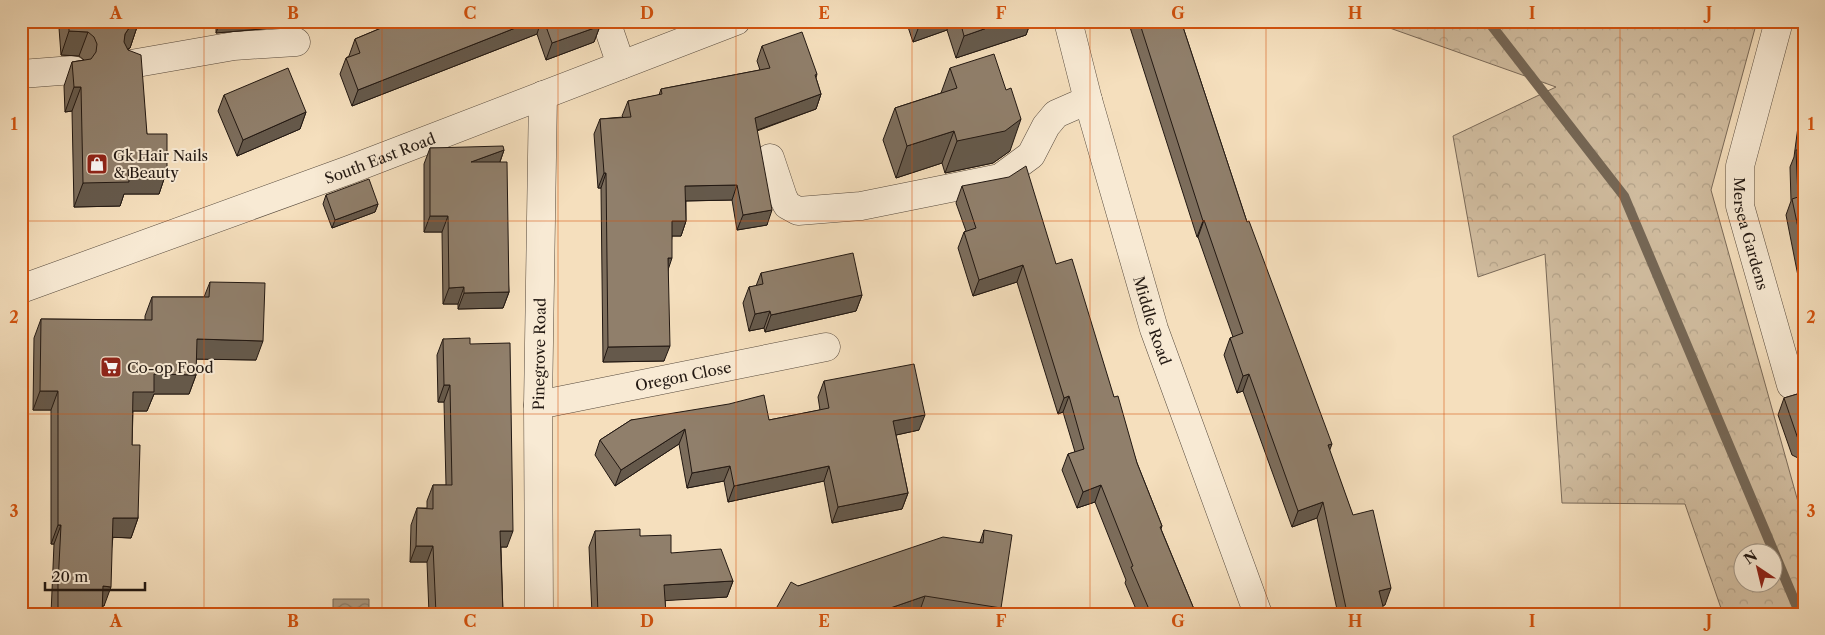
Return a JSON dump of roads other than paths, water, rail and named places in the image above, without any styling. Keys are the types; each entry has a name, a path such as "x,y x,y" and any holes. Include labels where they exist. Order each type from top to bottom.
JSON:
{"street":[{"path":"606,21 621,66"},
{"name":"South East Road","path":"21,290 349,170 736,21"},
{"name":"Middle Road","path":"1068,21 1088,100 1154,329 1258,614"},
{"name":"Mersea Gardens","path":"1779,21 1740,166 1740,206 1790,386"},
{"path":"131,64 234,46 268,32 296,42"},
{"path":"21,74 73,70"},
{"name":"Pinegrove Road","path":"539,614 538,405 543,95"},
{"path":"770,158 783,197 788,205 798,212 861,206 1000,178 1031,155 1046,126 1056,114 1088,100"},
{"name":"Oregon Close","path":"538,405 826,346"}],"water":[{"path":"333,599 369,599 369,614 333,614"}],"waterway":[{"path":"1488,21 1624,196 1800,614"}],"place":[{"name":"Gk Hair Nails & Beauty","path":"97,164"},
{"name":"Co-op Food","path":"111,367"}]}
